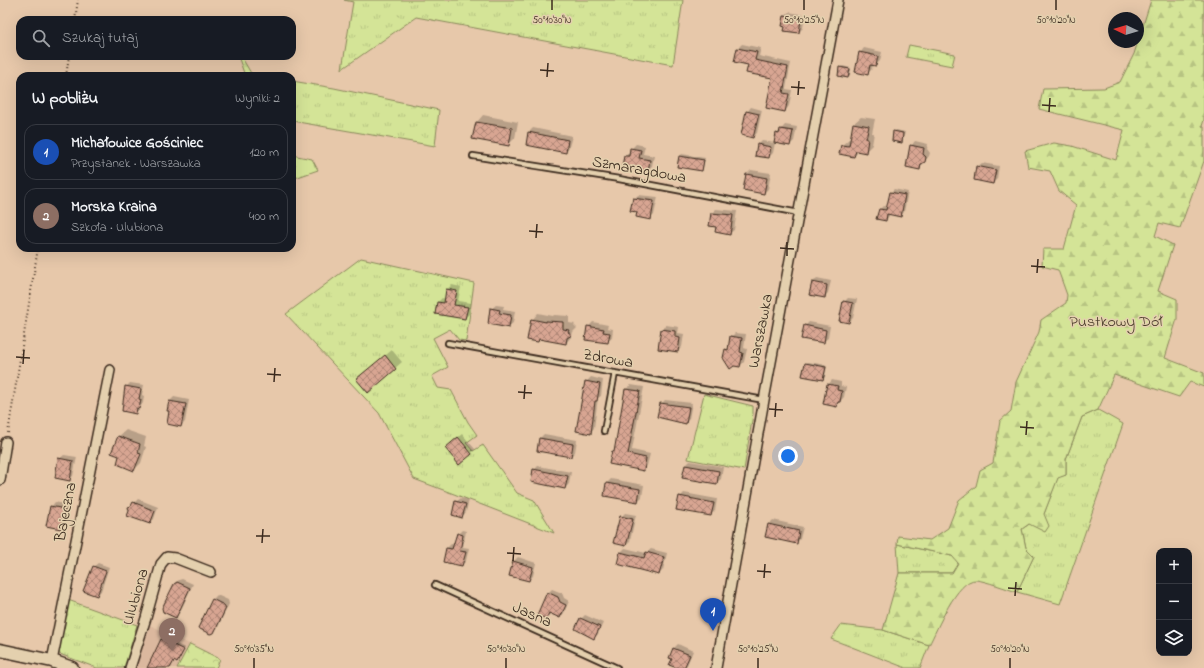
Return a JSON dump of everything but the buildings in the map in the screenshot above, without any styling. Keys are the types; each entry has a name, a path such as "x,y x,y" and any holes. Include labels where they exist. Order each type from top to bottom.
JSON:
{"street":[{"name":"Warszawka","path":"716,668 838,0"},
{"name":"Bajeczna","path":"52,661 110,370"},
{"path":"0,480 3,442"},
{"name":"Ulubiona","path":"130,668 161,564 167,557 175,558 211,572"},
{"path":"0,650 52,661 72,668"}],"lane":[{"name":"Szmaragdowa","path":"473,156 619,179 799,213"},
{"name":"Zdrowa","path":"448,343 764,400"},
{"path":"604,431 615,373"},
{"name":"Jasna","path":"435,585 618,668"}],"path":[{"path":"76,16 78,0"},
{"path":"67,72 68,60"},
{"path":"3,442 37,252"}],"shaded area":[{"path":"148,624 220,659 216,668 133,668"}],"green space":[{"path":"344,0 683,0 673,65 416,17 342,69 353,2"},
{"name":"Pustkowy Dół","path":"1151,0 1204,0 1204,120 1202,126 1204,127 1204,161 1180,228 1159,223 1155,236 1173,245 1158,291 1177,299 1177,319 1165,358 1204,373 1204,387 1190,382 1179,397 1114,375 1098,410 1082,417 1066,459 1066,475 1058,478 1044,514 1049,526 1045,532 1029,524 1022,529 1026,548 1034,556 1017,592 991,583 976,580 969,582 955,596 948,606 929,645 883,630 899,573 952,573 958,563 952,556 897,544 898,536 930,540 948,528 959,500 976,486 980,470 993,463 1000,421 1011,411 1016,382 1039,332 1041,320 1066,303 1067,295 1058,270 1042,266 1043,249 1064,249 1076,205 1059,191 1050,171 1028,167 1025,151 1054,143 1072,146 1116,160 1124,130 1039,109 1043,89 1104,88 1120,82 1136,48 1144,48 1144,22"},
{"path":"909,45 955,54 952,66 906,57"},
{"path":"239,60 243,60 250,72 244,72"},
{"path":"296,82 439,110 435,146 296,122"},
{"path":"296,156 312,159 318,170 296,178"},
{"path":"361,258 474,283 466,341 459,340 450,329 433,338 448,367 432,376 438,388 451,390 468,422 477,435 466,443 473,451 483,445 517,493 534,500 554,533 414,479 379,413 286,314"},
{"path":"704,394 753,406 744,470 688,459"},
{"path":"1098,410 1123,424 1060,604 1017,592 1034,556 1026,548 1022,529 1044,514 1058,477 1066,475 1066,459 1082,417"},
{"path":"897,544 952,556 959,563 952,573 899,573"},
{"path":"68,600 137,625 124,668 97,668 57,653"},
{"path":"841,625 883,630 929,645 920,668 906,668 831,639"},
{"path":"190,644 220,659 216,668 177,668"}],"place":[{"name":"Michałowice Gościniec","path":"713,631"},
{"name":"Morska Kraina","path":"172,651"}]}
